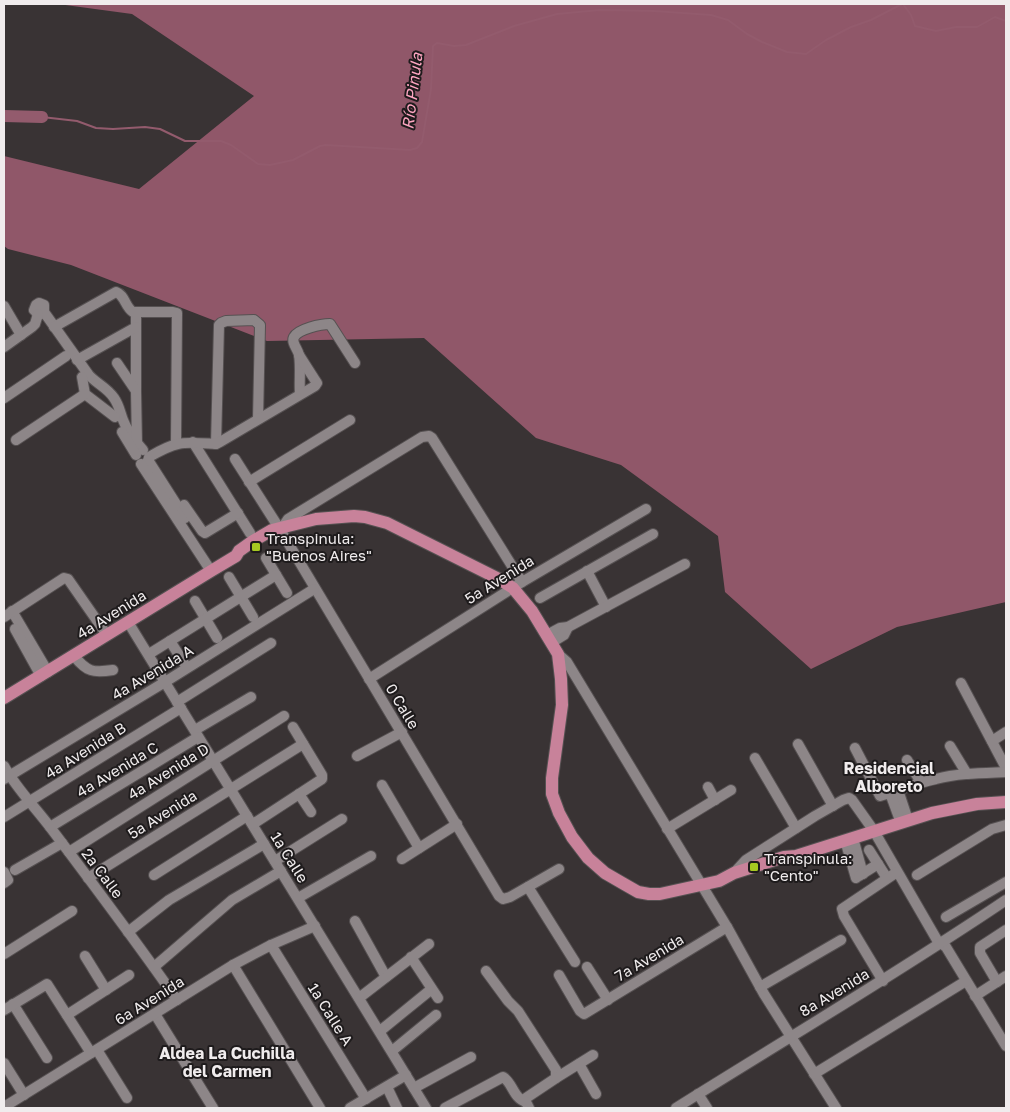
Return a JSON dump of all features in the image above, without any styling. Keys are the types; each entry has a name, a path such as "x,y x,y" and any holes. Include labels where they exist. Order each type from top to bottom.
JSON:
{"main road":[{"name":"4a Avenida","path":"4,698 214,570 236,556 253,541 282,528 304,521 354,516 376,520 404,531 517,585"},
{"path":"517,585 558,654 562,704 552,778 552,794 559,814 572,837 588,858 605,873 638,892 660,894 701,886 784,857 796,856 958,807 1006,802"},
{"path":"719,881 736,880 786,864 796,856"}],"street":[{"path":"54,327 116,292 120,294 130,310 136,312 173,312 178,315 176,443"},
{"path":"4,306 21,335"},
{"path":"136,312 136,391 143,455"},
{"path":"4,347 35,324 40,314"},
{"path":"40,314 54,327 90,377 114,396 124,423 214,570"},
{"path":"40,314 66,356 82,377 105,396 114,410 115,417"},
{"path":"216,444 219,325 223,322 254,320 260,326 258,419"},
{"path":"143,455 160,451 176,443 216,444 315,386 316,383 293,342 296,334 317,325 330,324 354,362"},
{"path":"77,360 136,327"},
{"path":"299,355 300,394"},
{"path":"4,398 66,356"},
{"path":"117,363 136,391"},
{"path":"82,377 85,394 115,417 143,455"},
{"path":"16,440 85,394"},
{"path":"249,482 350,420"},
{"name":"4a Avenida","path":"282,528 288,519 422,437 429,436 432,438 517,585"},
{"path":"193,442 250,532"},
{"name":"0 Calle","path":"235,459 282,528 314,589 402,732 499,896 506,899 528,887"},
{"path":"161,469 198,527 205,533 238,513"},
{"name":"5a Avenida","path":"370,679 517,585 646,509"},
{"path":"540,598 653,534"},
{"path":"266,558 287,593"},
{"path":"549,639 560,628 568,627 685,564"},
{"path":"587,570 606,607"},
{"path":"149,654 276,575"},
{"path":"229,577 253,617"},
{"path":"44,674 8,614 64,578 68,579 107,635"},
{"name":"4a Avenida A","path":"6,774 165,682 314,589"},
{"path":"195,601 217,638"},
{"name":"1a Calle","path":"128,622 426,1108"},
{"path":"170,641 184,663"},
{"name":"4a Avenida B","path":"4,817 31,802 179,705 271,642"},
{"path":"558,654 567,662 727,928 760,987 836,1108"},
{"path":"74,656 81,665 90,670 100,672 113,670"},
{"path":"961,683 1006,768"},
{"name":"4a Avenida C","path":"50,827 251,697"},
{"name":"4a Avenida D","path":"69,852 284,716"},
{"path":"154,874 320,782 323,777 293,727"},
{"path":"357,756 402,732"},
{"path":"992,741 1006,732"},
{"name":"5a Avenida","path":"88,878 303,744"},
{"path":"798,744 834,806"},
{"path":"950,746 967,774"},
{"path":"854,748 880,796 938,778 1006,772"},
{"path":"755,758 796,828"},
{"path":"908,760 922,782"},
{"name":"2a Calle","path":"6,774 31,802 69,852 177,1000"},
{"path":"382,786 419,848"},
{"path":"708,787 715,800"},
{"path":"667,829 731,790"},
{"path":"894,791 904,822"},
{"path":"299,794 311,812"},
{"path":"734,874 746,860 796,828 847,798 852,800 874,831 937,940 946,947 1006,1046"},
{"path":"275,861 342,819"},
{"path":"402,859 457,824"},
{"path":"917,876 992,829 1006,825"},
{"path":"849,839 856,878 878,864"},
{"path":"15,870 62,843"},
{"path":"128,932 169,900 264,844"},
{"path":"870,850 885,875"},
{"path":"298,898 371,856"},
{"path":"559,869 528,887 575,962"},
{"path":"154,967 232,900 281,871"},
{"path":"4,872 8,880 4,883"},
{"path":"883,981 844,916 842,909 897,872"},
{"path":"946,917 1006,882"},
{"name":"8a Avenida","path":"676,1108 790,1036 883,981 1006,900"},
{"path":"4,954 72,910"},
{"path":"355,921 386,977"},
{"name":"6a Avenida","path":"8,1106 234,965 271,945 315,926"},
{"name":"7a Avenida","path":"559,975 580,1011 584,1014 727,928"},
{"path":"976,996 1002,979 980,953 980,947 1006,930"},
{"path":"760,987 841,940"},
{"path":"359,998 429,944"},
{"name":"1a Calle A","path":"271,945 359,1105"},
{"path":"85,956 106,990"},
{"path":"380,1031 433,995 411,957"},
{"path":"234,965 320,1108"},
{"path":"587,967 608,1000"},
{"path":"486,971 508,1001 518,1011 543,1049 556,1070 556,1078"},
{"path":"66,1015 129,975"},
{"path":"814,1074 966,981"},
{"path":"4,1010 47,984 66,1015 127,1098"},
{"path":"14,1004 48,1058"},
{"path":"155,1014 213,1108"},
{"path":"392,1052 436,1015"},
{"path":"527,1105 528,1096 593,1055"},
{"path":"414,1088 471,1057"},
{"path":"4,1063 24,1095"},
{"path":"579,1064 596,1094"},
{"path":"359,1105 406,1075"},
{"path":"445,1108 503,1077 516,1096 527,1105"},
{"path":"387,1087 398,1108"},
{"path":"698,1094 707,1108"}],"shaded area":[{"path":"58,4 1006,4 1006,602 897,627 811,669 725,592 718,536 621,465 536,438 424,338 267,341 71,265 8,249 4,246 4,156 139,189 254,96 132,14"}],"waterway":[{"name":"Río Pinula","path":"42,117 77,121 96,128 145,127 160,129 185,141 221,141 231,145 258,164 270,165 293,160 320,146 326,145 410,150 417,148 422,142 431,89 433,46 437,43 454,46 466,45 514,26 557,14 600,10 654,11 711,15 728,20 762,42 787,52 806,54 826,40 902,4"},
{"name":"Río Pinula","path":"903,4 911,15 915,26 936,31 956,27 977,27 995,17 1006,21"},
{"name":"Río Pinula","path":"4,116 42,117"}],"place":[{"name":"Transpinula: \"Buenos Aires\"","path":"256,547"},
{"name":"Transpinula: \"Cento\"","path":"754,867"}],"district":[{"name":"Residencial Alboreto","path":"889,777"},
{"name":"Aldea La Cuchilla del Carmen","path":"227,1062"}]}
